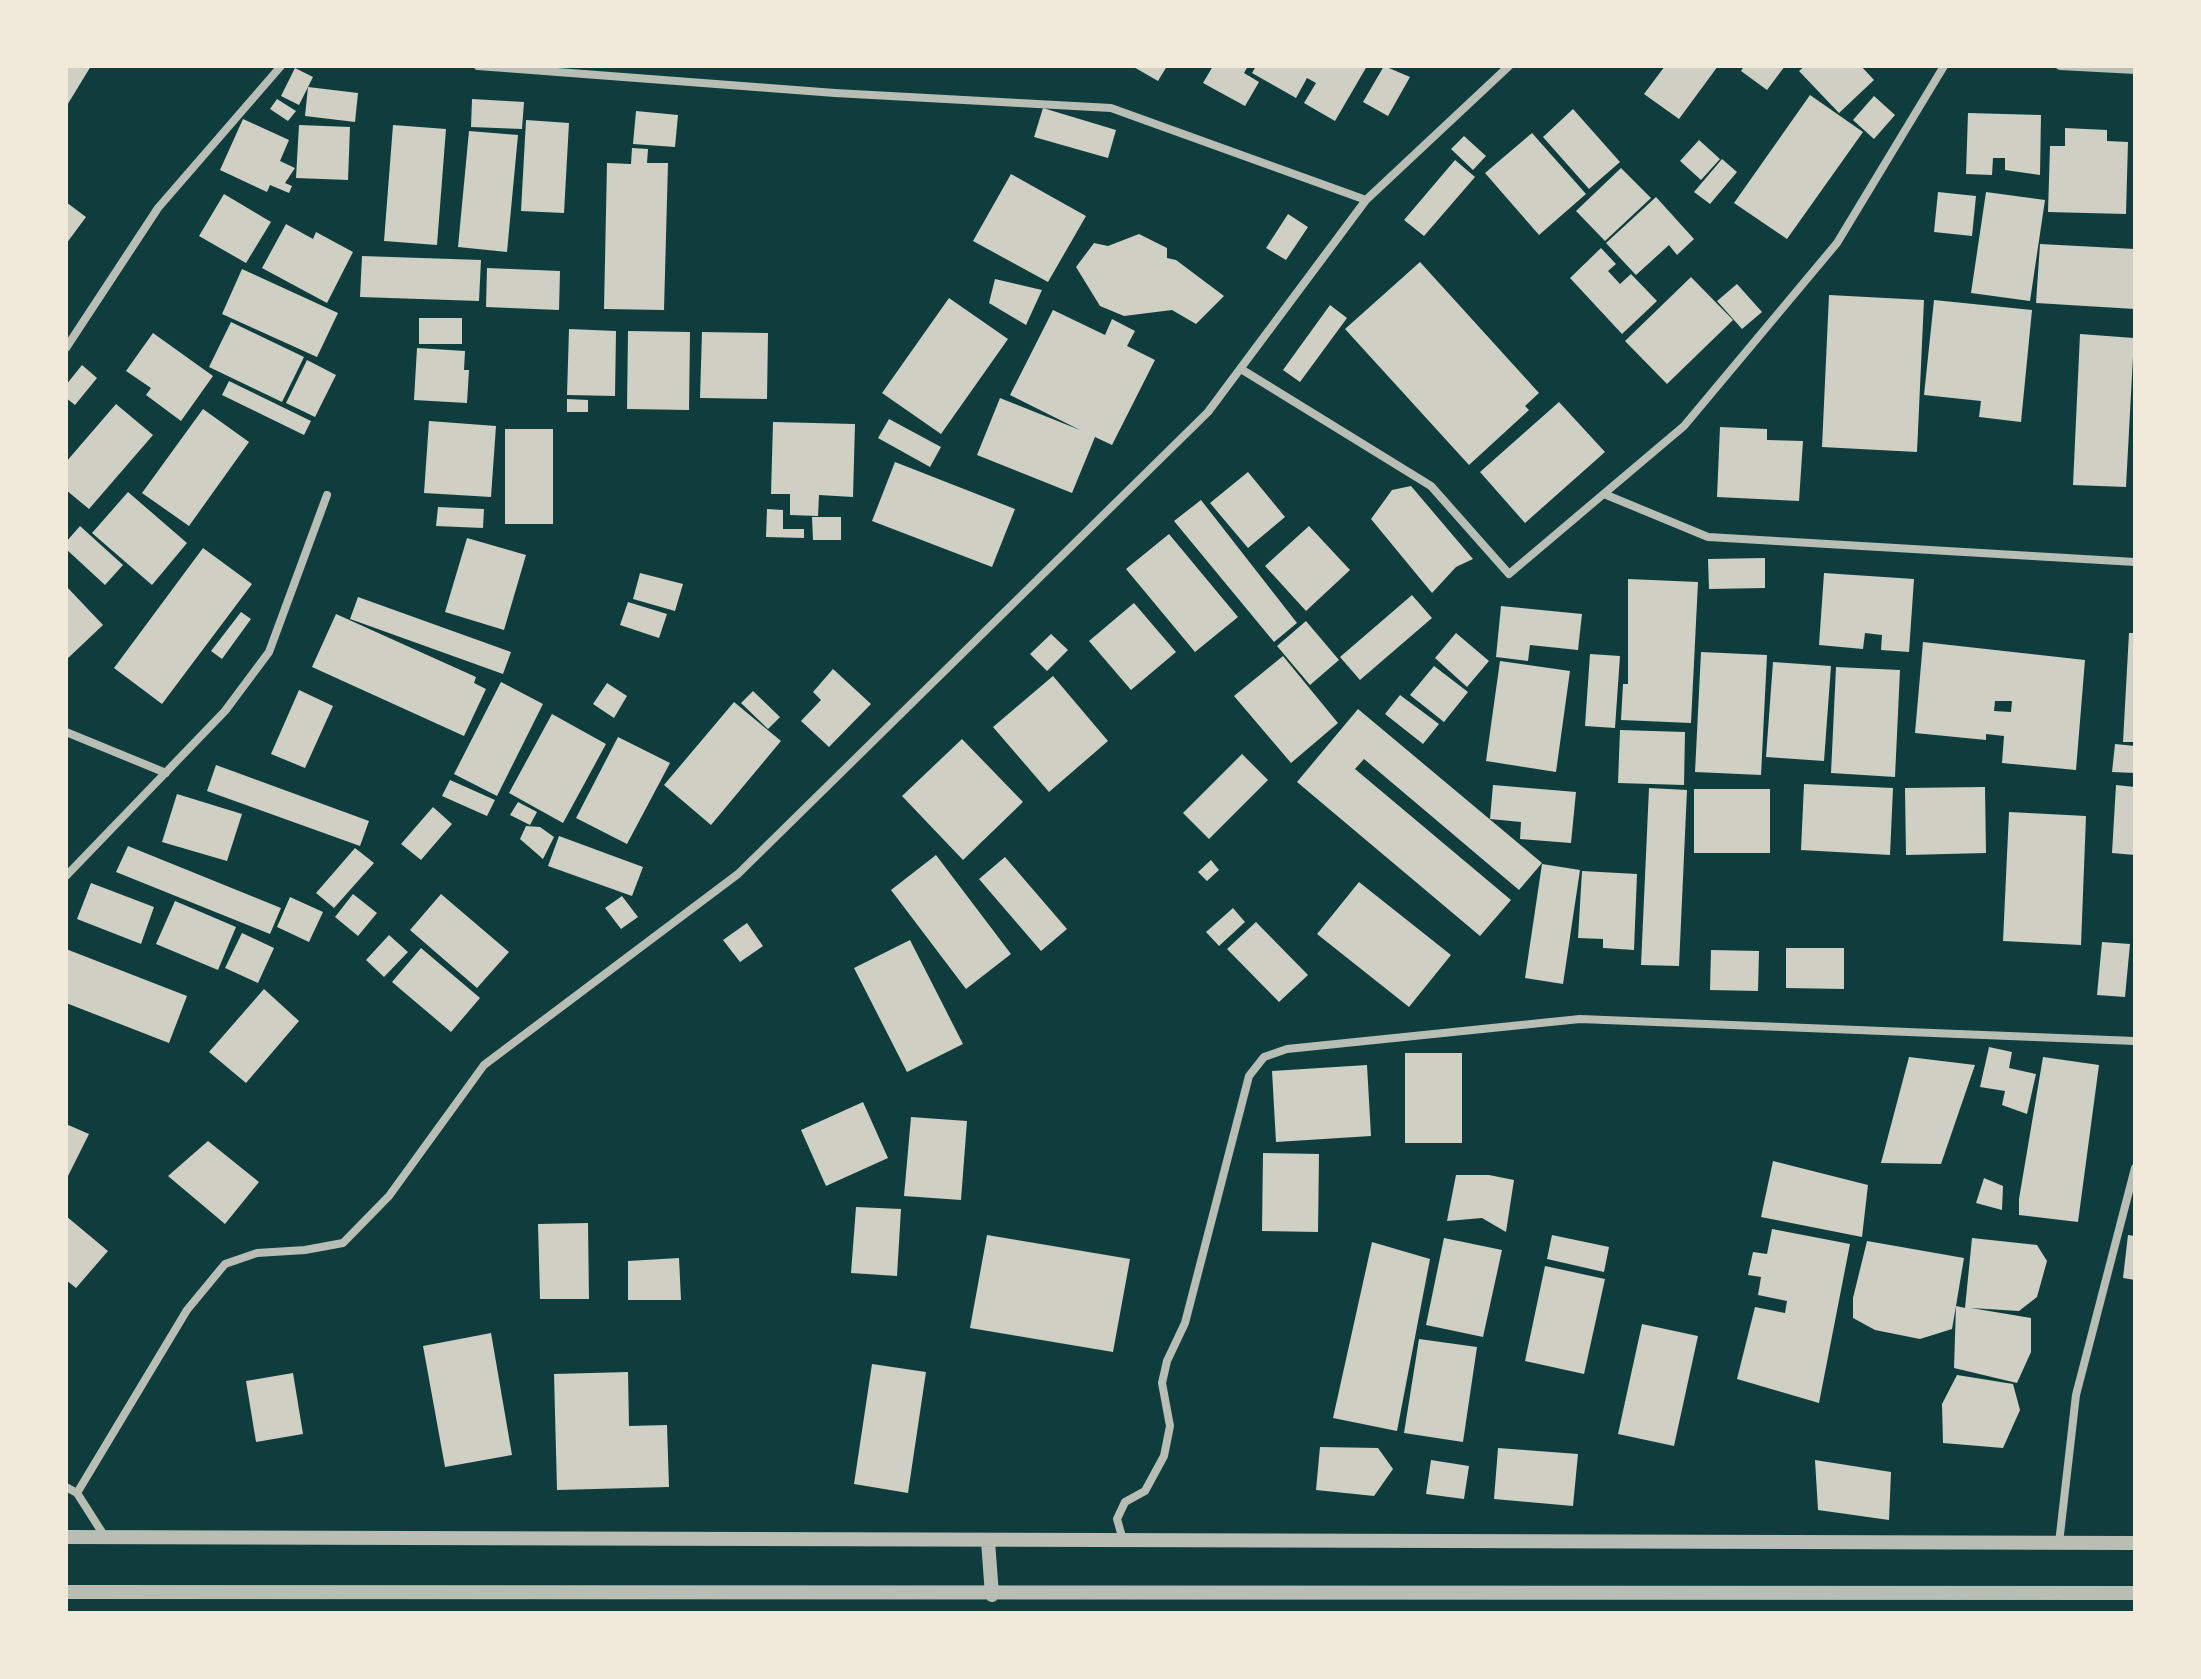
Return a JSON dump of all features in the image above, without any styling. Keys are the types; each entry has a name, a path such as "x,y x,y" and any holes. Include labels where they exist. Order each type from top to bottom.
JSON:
{"street":[{"path":"66,348 158,208 281,66"},
{"path":"478,66 835,93 1111,108 1366,200"},
{"path":"77,1493 187,1310 225,1264 257,1253 305,1250 343,1243 389,1196 484,1065 738,874 1208,412 1366,200 1509,66"},
{"path":"1241,369 1431,486 1509,574 1684,426 1837,243 1944,66"},
{"path":"2060,66 2135,70"},
{"path":"1604,494 1708,537 2135,562"},
{"path":"66,876 225,711 269,652 327,495"},
{"path":"66,732 166,773"},
{"path":"1123,1540 1117,1519 1125,1502 1145,1491 1164,1456 1170,1426 1162,1383 1167,1361 1185,1323 1249,1076 1264,1057 1287,1049 1580,1019 2135,1041"},
{"path":"2059,1543 2076,1395 2135,1168"},
{"path":"66,1487 77,1493 105,1537"},
{"path":"66,1537 2135,1543"},
{"path":"988,1541 992,1595"},
{"path":"66,1592 992,1595 2135,1593"}],"building":[{"path":"66,66 91,66 66,107"},
{"path":"1132,66 1167,66 1158,81"},
{"path":"1213,66 1248,66 1244,73 1259,82 1245,106 1203,83"},
{"path":"1256,66 1367,66 1335,121 1304,103 1316,83 1307,78 1296,98 1252,73"},
{"path":"1384,66 1410,77 1388,116 1363,102"},
{"path":"1665,66 1718,66 1679,119 1644,94"},
{"path":"1744,66 1785,66 1767,90 1741,71"},
{"path":"1805,66 1861,66 1874,80 1839,113 1799,71"},
{"path":"295,68 313,77 299,105 281,96"},
{"path":"308,87 358,93 355,122 305,116"},
{"path":"1810,95 1863,132 1787,239 1734,203"},
{"path":"1874,96 1895,115 1874,139 1853,120"},
{"path":"277,99 296,111 288,121 270,109"},
{"path":"472,99 524,102 522,129 471,127"},
{"path":"1043,108 1116,130 1108,158 1034,137"},
{"path":"1573,109 1620,162 1589,189 1543,137"},
{"path":"636,111 678,115 675,147 633,144"},
{"path":"1968,113 2041,115 2040,175 2005,170 2005,158 1993,158 1992,175 1966,174"},
{"path":"243,119 289,140 280,161 295,168 285,183 292,186 289,193 270,185 267,192 220,170"},
{"path":"526,120 569,123 564,213 521,211"},
{"path":"299,125 350,127 348,180 296,178"},
{"path":"393,125 446,129 437,245 384,241"},
{"path":"2065,128 2107,130 2107,141 2128,142 2126,214 2048,212 2050,146 2065,146"},
{"path":"469,131 518,135 507,252 458,247"},
{"path":"1532,133 1586,194 1539,235 1485,173"},
{"path":"1464,136 1486,156 1473,170 1451,149"},
{"path":"1699,140 1720,159 1701,180 1680,161"},
{"path":"632,148 648,149 647,163 668,163 664,310 604,309 607,163 631,164"},
{"path":"1722,159 1737,172 1710,204 1694,192"},
{"path":"1455,160 1475,177 1424,236 1404,220"},
{"path":"1621,168 1651,198 1605,241 1576,211"},
{"path":"1011,174 1086,216 1048,282 973,241"},
{"path":"1938,192 1976,196 1972,236 1934,232"},
{"path":"1986,192 2045,200 2030,301 1971,293"},
{"path":"224,194 271,222 246,263 199,236"},
{"path":"1656,197 1694,239 1677,255 1669,245 1636,275 1606,243"},
{"path":"66,202 86,217 66,244"},
{"path":"1288,214 1308,227 1286,260 1266,248"},
{"path":"286,224 313,239 316,232 353,252 327,303 262,268"},
{"path":"1139,234 1167,248 1167,258 1176,260 1224,296 1196,324 1172,310 1124,316 1100,306 1076,267 1094,243 1108,246"},
{"path":"2040,244 2135,249 2135,309 2036,303"},
{"path":"1601,248 1616,264 1608,271 1620,284 1631,274 1657,301 1622,334 1570,278"},
{"path":"362,256 481,260 479,301 360,297"},
{"path":"1420,262 1539,393 1525,406 1529,410 1469,465 1345,329"},
{"path":"487,268 560,271 559,310 486,307"},
{"path":"242,269 338,313 317,357 222,314"},
{"path":"1691,277 1733,320 1667,384 1625,341"},
{"path":"995,279 1042,290 1026,325 989,303"},
{"path":"1737,284 1762,312 1742,329 1717,301"},
{"path":"1829,295 1924,300 1917,452 1822,447"},
{"path":"949,298 1008,339 941,434 882,393"},
{"path":"1934,300 2032,310 2021,422 1979,417 1981,401 1924,395"},
{"path":"1330,305 1347,318 1300,382 1283,370"},
{"path":"1053,310 1105,335 1112,319 1135,331 1127,346 1155,360 1112,445 1095,437 1072,493 977,455 1000,398 1080,430 1010,395"},
{"path":"419,318 462,318 462,344 419,344"},
{"path":"231,322 304,357 282,402 209,367"},
{"path":"569,329 616,331 615,396 567,395"},
{"path":"628,331 690,332 689,410 627,409"},
{"path":"702,332 768,333 767,399 700,398"},
{"path":"153,333 213,376 181,421 146,395 151,388 126,371"},
{"path":"2080,334 2134,338 2126,487 2073,485"},
{"path":"417,348 465,351 464,370 469,370 467,403 414,400"},
{"path":"307,360 336,375 315,417 286,403"},
{"path":"82,365 97,378 75,405 66,398 66,385"},
{"path":"229,381 311,421 304,435 222,395"},
{"path":"567,399 588,400 588,412 567,412"},
{"path":"1559,402 1605,452 1525,523 1480,472"},
{"path":"116,404 153,435 89,509 66,490 66,462"},
{"path":"203,409 249,442 189,526 142,493"},
{"path":"889,419 941,447 930,467 878,438"},
{"path":"429,421 496,426 491,497 424,493"},
{"path":"773,422 855,424 853,497 819,495 818,516 790,515 790,494 771,494"},
{"path":"1720,427 1767,429 1767,440 1803,441 1799,501 1717,497"},
{"path":"505,429 553,429 553,524 505,524"},
{"path":"895,462 1015,509 992,567 872,521"},
{"path":"1248,472 1285,517 1248,548 1210,503"},
{"path":"1411,486 1473,559 1456,567 1432,593 1371,519 1392,490"},
{"path":"128,492 187,543 152,585 92,533"},
{"path":"1201,500 1297,623 1274,642 1174,521"},
{"path":"438,507 484,509 483,528 436,526"},
{"path":"767,509 783,510 783,529 804,529 804,538 766,537"},
{"path":"812,517 841,517 841,540 813,540"},
{"path":"80,526 123,565 105,585 66,549 66,542"},
{"path":"1309,526 1350,570 1306,611 1265,566"},
{"path":"1169,534 1238,617 1195,652 1126,569"},
{"path":"467,538 526,555 504,630 445,612"},
{"path":"203,548 252,584 162,704 114,668"},
{"path":"1765,558 1765,588 1709,589 1708,559"},
{"path":"640,573 683,584 675,611 633,599"},
{"path":"1824,573 1914,579 1909,652 1881,650 1882,635 1865,633 1863,649 1819,645"},
{"path":"1628,579 1698,582 1691,723 1621,720 1623,684 1628,684"},
{"path":"66,586 103,625 66,660"},
{"path":"1412,595 1432,618 1360,680 1340,657"},
{"path":"358,597 511,652 503,674 350,619"},
{"path":"628,602 667,614 659,638 620,625"},
{"path":"1134,603 1176,652 1131,690 1089,641"},
{"path":"1501,606 1582,614 1578,650 1530,645 1528,661 1496,657"},
{"path":"241,612 251,619 222,659 211,651"},
{"path":"336,614 476,677 474,683 486,689 464,736 312,667"},
{"path":"1306,621 1339,660 1310,685 1277,646"},
{"path":"1456,633 1489,661 1467,687 1435,658"},
{"path":"2129,633 2135,633 2135,742 2123,742"},
{"path":"1051,634 1068,650 1047,671 1030,654"},
{"path":"1923,642 2085,660 2076,770 2002,763 2004,736 1986,734 1986,740 1915,733","holes":["1995,701 2012,701 2011,712 1994,711"]},
{"path":"1701,652 1767,655 1761,775 1695,772"},
{"path":"1590,654 1620,656 1615,728 1585,726"},
{"path":"1283,656 1338,723 1291,763 1234,696"},
{"path":"1500,661 1570,671 1556,772 1486,761"},
{"path":"1773,662 1831,666 1824,761 1766,757"},
{"path":"1434,666 1468,692 1444,722 1410,695"},
{"path":"1836,667 1900,670 1895,777 1831,773"},
{"path":"833,669 871,704 829,747 801,721 821,700 813,692"},
{"path":"1053,676 1108,741 1049,792 993,727"},
{"path":"501,682 543,704 497,796 454,774"},
{"path":"607,683 627,696 614,718 593,704"},
{"path":"299,690 333,706 305,768 271,754"},
{"path":"753,691 780,717 768,729 741,703"},
{"path":"1400,695 1439,724 1423,744 1385,714"},
{"path":"734,702 781,741 711,825 664,785"},
{"path":"1358,709 1542,863 1519,890 1364,759 1355,769 1511,900 1480,936 1297,782"},
{"path":"552,714 606,744 563,823 509,793"},
{"path":"1620,730 1685,732 1684,785 1618,783"},
{"path":"618,737 670,763 627,844 576,818"},
{"path":"962,739 1023,802 963,860 902,796"},
{"path":"2115,744 2135,746 2135,773 2112,772"},
{"path":"1242,754 1268,780 1209,839 1183,813"},
{"path":"216,765 369,821 360,846 207,791"},
{"path":"450,780 495,800 487,816 442,796"},
{"path":"1804,784 1893,788 1890,855 1801,850"},
{"path":"1493,785 1576,792 1571,843 1520,839 1521,822 1490,819"},
{"path":"2116,785 2135,787 2135,855 2112,853"},
{"path":"1985,787 1986,853 1906,855 1905,788"},
{"path":"1649,788 1687,790 1679,966 1641,965"},
{"path":"1694,789 1770,789 1770,853 1694,853"},
{"path":"177,794 242,814 227,861 162,842"},
{"path":"518,802 537,812 530,825 510,815"},
{"path":"433,807 452,824 421,860 401,844"},
{"path":"2009,812 2086,816 2081,945 2003,941"},
{"path":"526,826 540,827 554,837 543,859 520,839"},
{"path":"559,836 643,867 632,896 548,866"},
{"path":"128,846 281,908 270,934 116,872"},
{"path":"355,848 374,863 334,908 316,893"},
{"path":"936,855 1011,954 966,989 891,890"},
{"path":"1005,857 1067,929 1041,951 979,879"},
{"path":"1211,860 1219,870 1207,881 1198,872"},
{"path":"1542,864 1580,870 1563,984 1525,978"},
{"path":"1582,871 1637,874 1634,950 1603,948 1603,939 1578,938"},
{"path":"1359,882 1451,955 1409,1007 1317,934"},
{"path":"91,883 154,907 141,944 77,919"},
{"path":"353,894 377,913 358,936 335,917"},
{"path":"441,894 509,952 477,988 410,930"},
{"path":"622,896 638,917 621,929 605,908"},
{"path":"290,897 323,912 309,942 277,927"},
{"path":"175,901 236,927 218,970 156,944"},
{"path":"1233,908 1245,922 1219,946 1206,932"},
{"path":"1256,922 1308,975 1279,1002 1227,949"},
{"path":"747,923 763,946 740,962 723,940"},
{"path":"242,933 274,948 258,983 225,968"},
{"path":"389,935 408,952 384,977 366,960"},
{"path":"910,940 963,1044 907,1072 854,968"},
{"path":"2102,942 2130,944 2125,997 2097,995"},
{"path":"421,948 480,998 451,1032 392,982"},
{"path":"1786,948 1844,948 1844,989 1786,988"},
{"path":"66,949 187,996 169,1043 66,1003"},
{"path":"1711,950 1759,951 1758,991 1710,990"},
{"path":"264,989 299,1021 246,1083 209,1052"},
{"path":"1989,1047 2012,1052 2009,1068 2036,1074 2027,1114 2002,1105 2005,1091 1980,1087"},
{"path":"1405,1053 1462,1053 1462,1143 1405,1143"},
{"path":"1909,1057 1975,1065 1941,1164 1881,1163"},
{"path":"2043,1057 2099,1065 2078,1222 2019,1215 2019,1199"},
{"path":"1367,1065 1371,1136 1276,1142 1272,1071"},
{"path":"863,1102 888,1158 826,1186 801,1130"},
{"path":"911,1117 967,1121 961,1200 904,1196"},
{"path":"66,1124 89,1134 66,1180"},
{"path":"208,1141 259,1182 225,1224 168,1176"},
{"path":"1263,1153 1319,1154 1318,1232 1262,1231"},
{"path":"1773,1161 1868,1185 1862,1237 1761,1217"},
{"path":"1456,1175 1489,1175 1514,1180 1506,1232 1482,1218 1447,1221"},
{"path":"1984,1178 2003,1186 2002,1210 1976,1203"},
{"path":"856,1207 901,1209 897,1276 851,1273"},
{"path":"66,1216 108,1251 76,1288 66,1280"},
{"path":"588,1223 589,1299 540,1299 538,1224"},
{"path":"1772,1229 1850,1244 1819,1403 1737,1379 1755,1307 1785,1313 1787,1301 1758,1295 1761,1277 1748,1275 1753,1252 1767,1254"},
{"path":"987,1235 1130,1259 1113,1352 970,1328"},
{"path":"1552,1235 1609,1247 1604,1272 1547,1259"},
{"path":"2128,1235 2135,1236 2135,1280 2123,1278"},
{"path":"1444,1238 1502,1250 1483,1337 1426,1325"},
{"path":"1972,1238 2037,1245 2047,1261 2037,1297 2019,1311 1971,1308 2031,1318 2031,1352 2017,1383 1954,1368 1956,1306 1965,1308"},
{"path":"1867,1241 1964,1258 1952,1329 1920,1339 1875,1330 1853,1318 1853,1298"},
{"path":"1372,1242 1430,1259 1397,1431 1333,1418"},
{"path":"679,1258 681,1300 628,1300 628,1261"},
{"path":"1545,1266 1605,1279 1584,1374 1525,1361"},
{"path":"1642,1324 1698,1336 1674,1446 1618,1434"},
{"path":"491,1333 512,1455 445,1467 423,1346"},
{"path":"1419,1339 1477,1347 1463,1442 1404,1433"},
{"path":"872,1364 926,1372 908,1493 854,1484"},
{"path":"628,1372 629,1426 667,1425 669,1487 557,1490 554,1374"},
{"path":"293,1373 303,1434 256,1442 246,1381"},
{"path":"1957,1375 2013,1384 2020,1410 2003,1448 1943,1443 1942,1404"},
{"path":"1320,1447 1378,1448 1393,1469 1374,1496 1316,1490"},
{"path":"1498,1448 1578,1454 1573,1506 1494,1499"},
{"path":"1431,1460 1469,1466 1464,1499 1426,1494"},
{"path":"1815,1460 1891,1472 1889,1520 1818,1510"}]}
